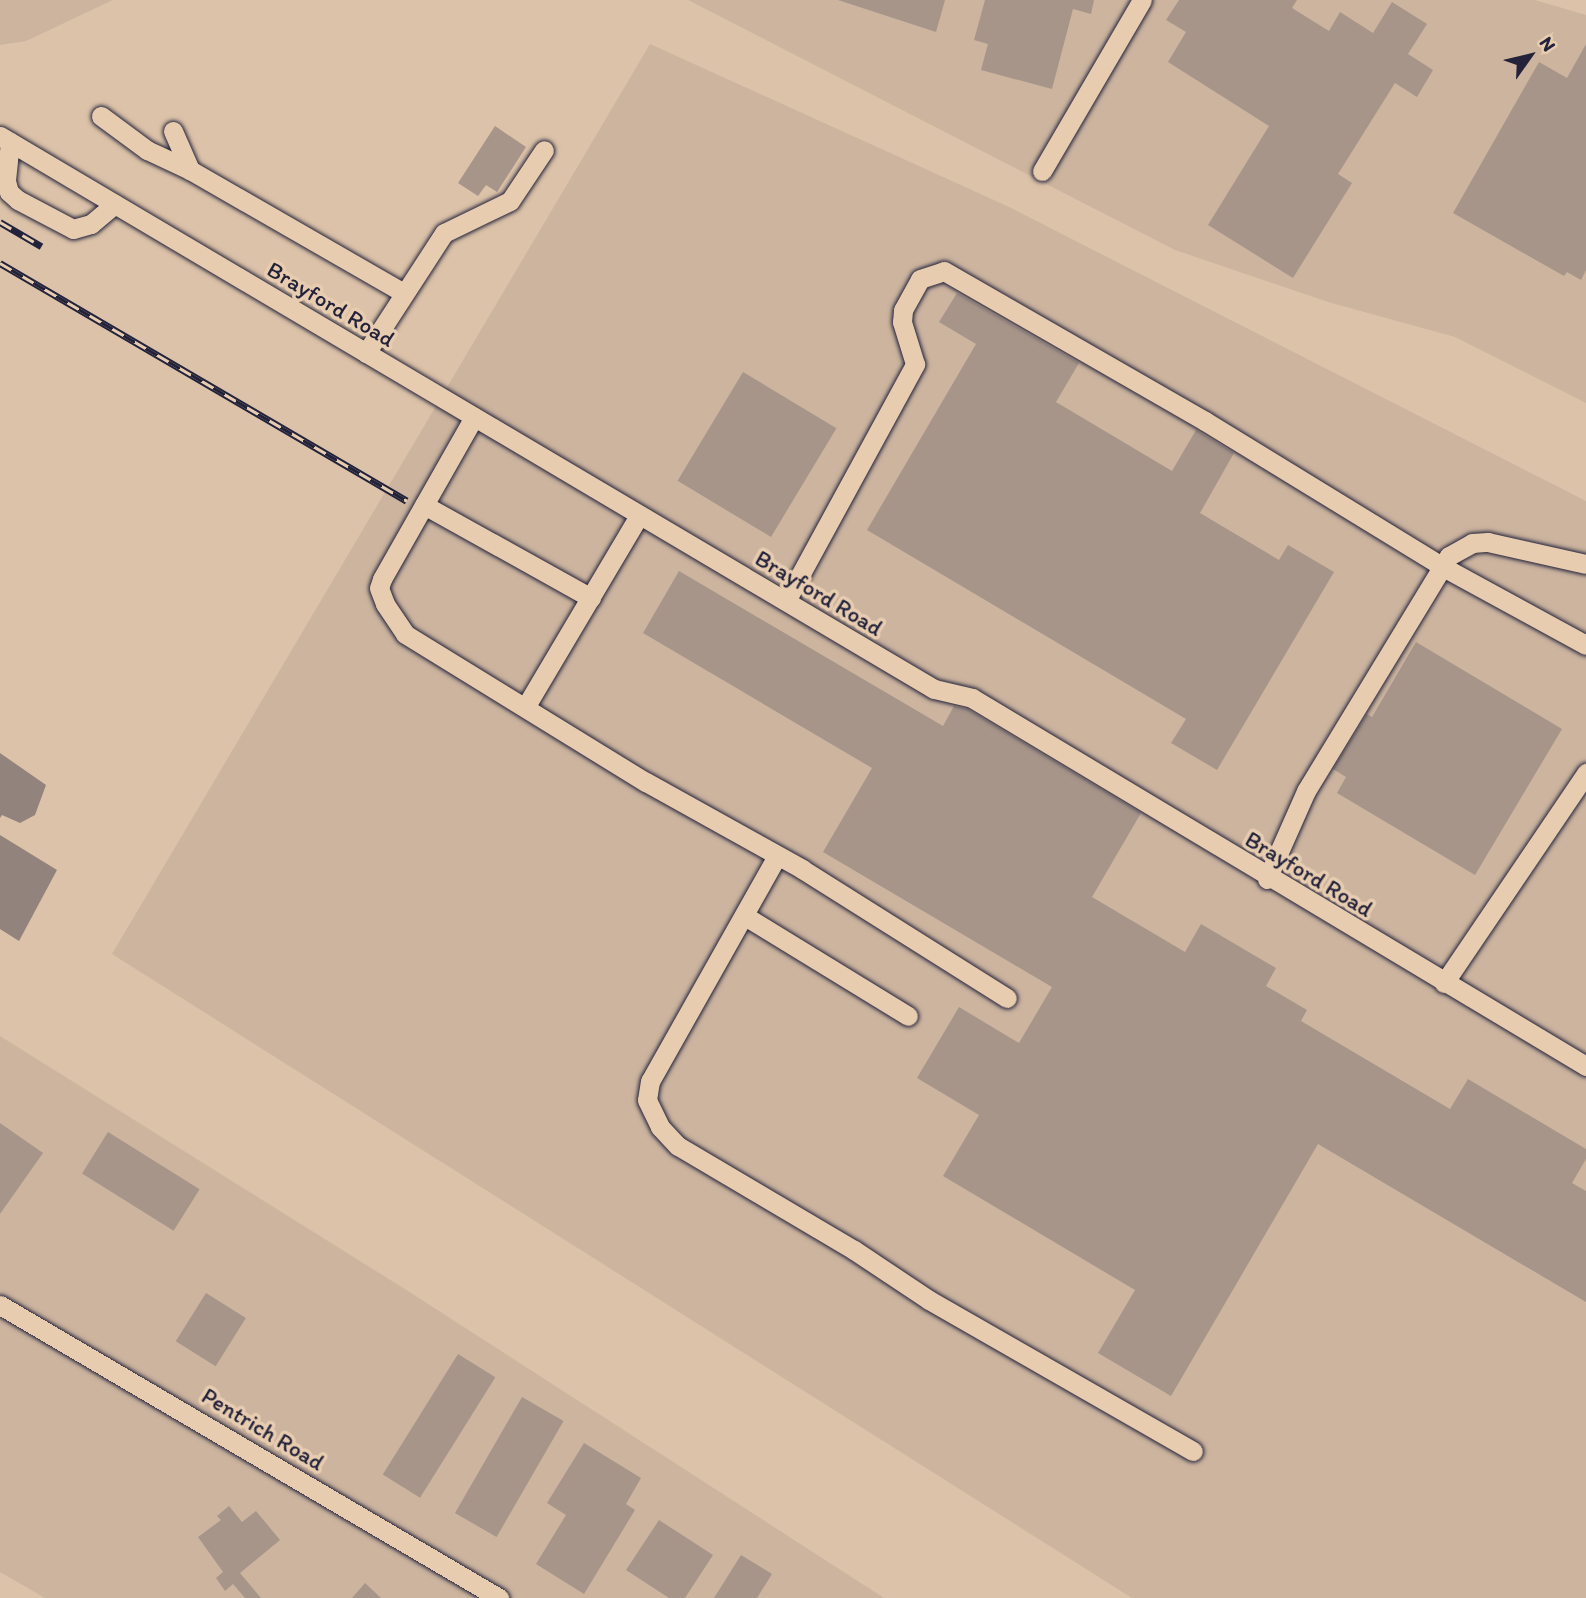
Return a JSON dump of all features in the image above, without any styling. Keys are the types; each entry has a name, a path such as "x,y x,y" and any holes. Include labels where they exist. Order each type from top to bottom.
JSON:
{"lane":[{"path":"1042,171 1142,0"},
{"path":"101,116 164,160 190,170 402,292"},
{"path":"173,131 190,170"},
{"path":"5,139 6,181 13,197 74,229 91,224 115,204"},
{"name":"Brayford Road","path":"5,139 934,689 972,698 1267,879 1586,1066"},
{"path":"366,352 402,292 444,233 519,194 544,150"},
{"path":"786,601 915,363 902,322 903,310 920,279 944,271 1205,421 1443,567 1586,645"},
{"path":"474,417 379,588 389,613 405,634 646,782 777,856 1007,998"},
{"path":"424,505 591,598"},
{"path":"526,706 639,516"},
{"path":"1267,879 1306,791 1456,549 1488,542 1586,564"},
{"path":"1444,983 1586,773"},
{"path":"777,856 646,1091 655,1119 668,1137 929,1300 1193,1451"},
{"path":"745,916 908,1016"},
{"name":"Pentrich Road","path":"0,1305 499,1598"}],"shaded area":[{"path":"0,0 113,0 26,41 0,45"},
{"path":"688,0 1535,0 1586,15 1586,403 1455,337 1328,302 1175,250"},
{"path":"650,44 1007,206 1586,501 1586,1598 1132,1598 112,954"},
{"path":"0,753 46,785 35,815 20,823 2,815 0,818"},
{"path":"0,835 57,870 19,941 0,929"},
{"path":"0,1036 408,1291 884,1598 45,1598 0,1572"}],"building":[{"path":"838,0 945,0 936,32"},
{"path":"985,0 1094,0 1091,14 1073,9 1052,89 981,70 988,44 974,40"},
{"path":"1179,0 1297,0 1292,8 1329,31 1340,12 1373,33 1392,2 1427,24 1408,54 1433,70 1417,97 1395,83 1338,174 1352,183 1293,278 1208,225 1269,126 1168,62 1186,32 1166,20"},
{"path":"1586,44 1586,270 1581,280 1567,272 1564,276 1453,213 1539,62 1567,78"},
{"path":"495,126 526,147 497,192 486,185 478,196 458,183"},
{"path":"957,293 1079,363 1056,402 1172,471 1196,430 1234,453 1200,513 1279,560 1288,545 1334,572 1217,770 1171,743 1186,719 867,530 976,344 939,322"},
{"path":"743,372 836,428 771,537 678,481"},
{"path":"679,571 943,726 954,706 967,709 1141,813 1092,897 1185,952 1201,924 1276,968 1266,986 1307,1010 1301,1021 1450,1109 1468,1079 1586,1149 1586,1159 1572,1183 1586,1191 1586,1302 1318,1144 1171,1396 1098,1353 1135,1290 943,1176 979,1115 917,1078 959,1007 1019,1043 1052,987 823,852 872,768 643,633"},
{"path":"1416,642 1562,729 1475,875 1337,793 1346,777 1333,769 1367,714 1372,717"},
{"path":"0,1123 43,1153 0,1214"},
{"path":"108,1132 200,1189 174,1231 82,1174"},
{"path":"206,1293 246,1318 216,1366 176,1341"},
{"path":"458,1354 495,1377 420,1498 383,1474"},
{"path":"522,1397 564,1421 497,1537 455,1513"},
{"path":"584,1443 641,1478 626,1504 635,1510 584,1594 536,1564 566,1515 547,1503"},
{"path":"229,1506 242,1522 256,1511 280,1540 240,1573 261,1598 245,1598 233,1584 225,1591 216,1578 223,1572 198,1537 221,1520 217,1516"},
{"path":"659,1520 713,1555 685,1598 669,1598 626,1570"},
{"path":"741,1555 772,1574 757,1598 714,1598"},
{"path":"365,1583 381,1598 352,1598"}],"railway":[{"path":"0,222 41,246"},
{"path":"0,263 407,501"}]}
